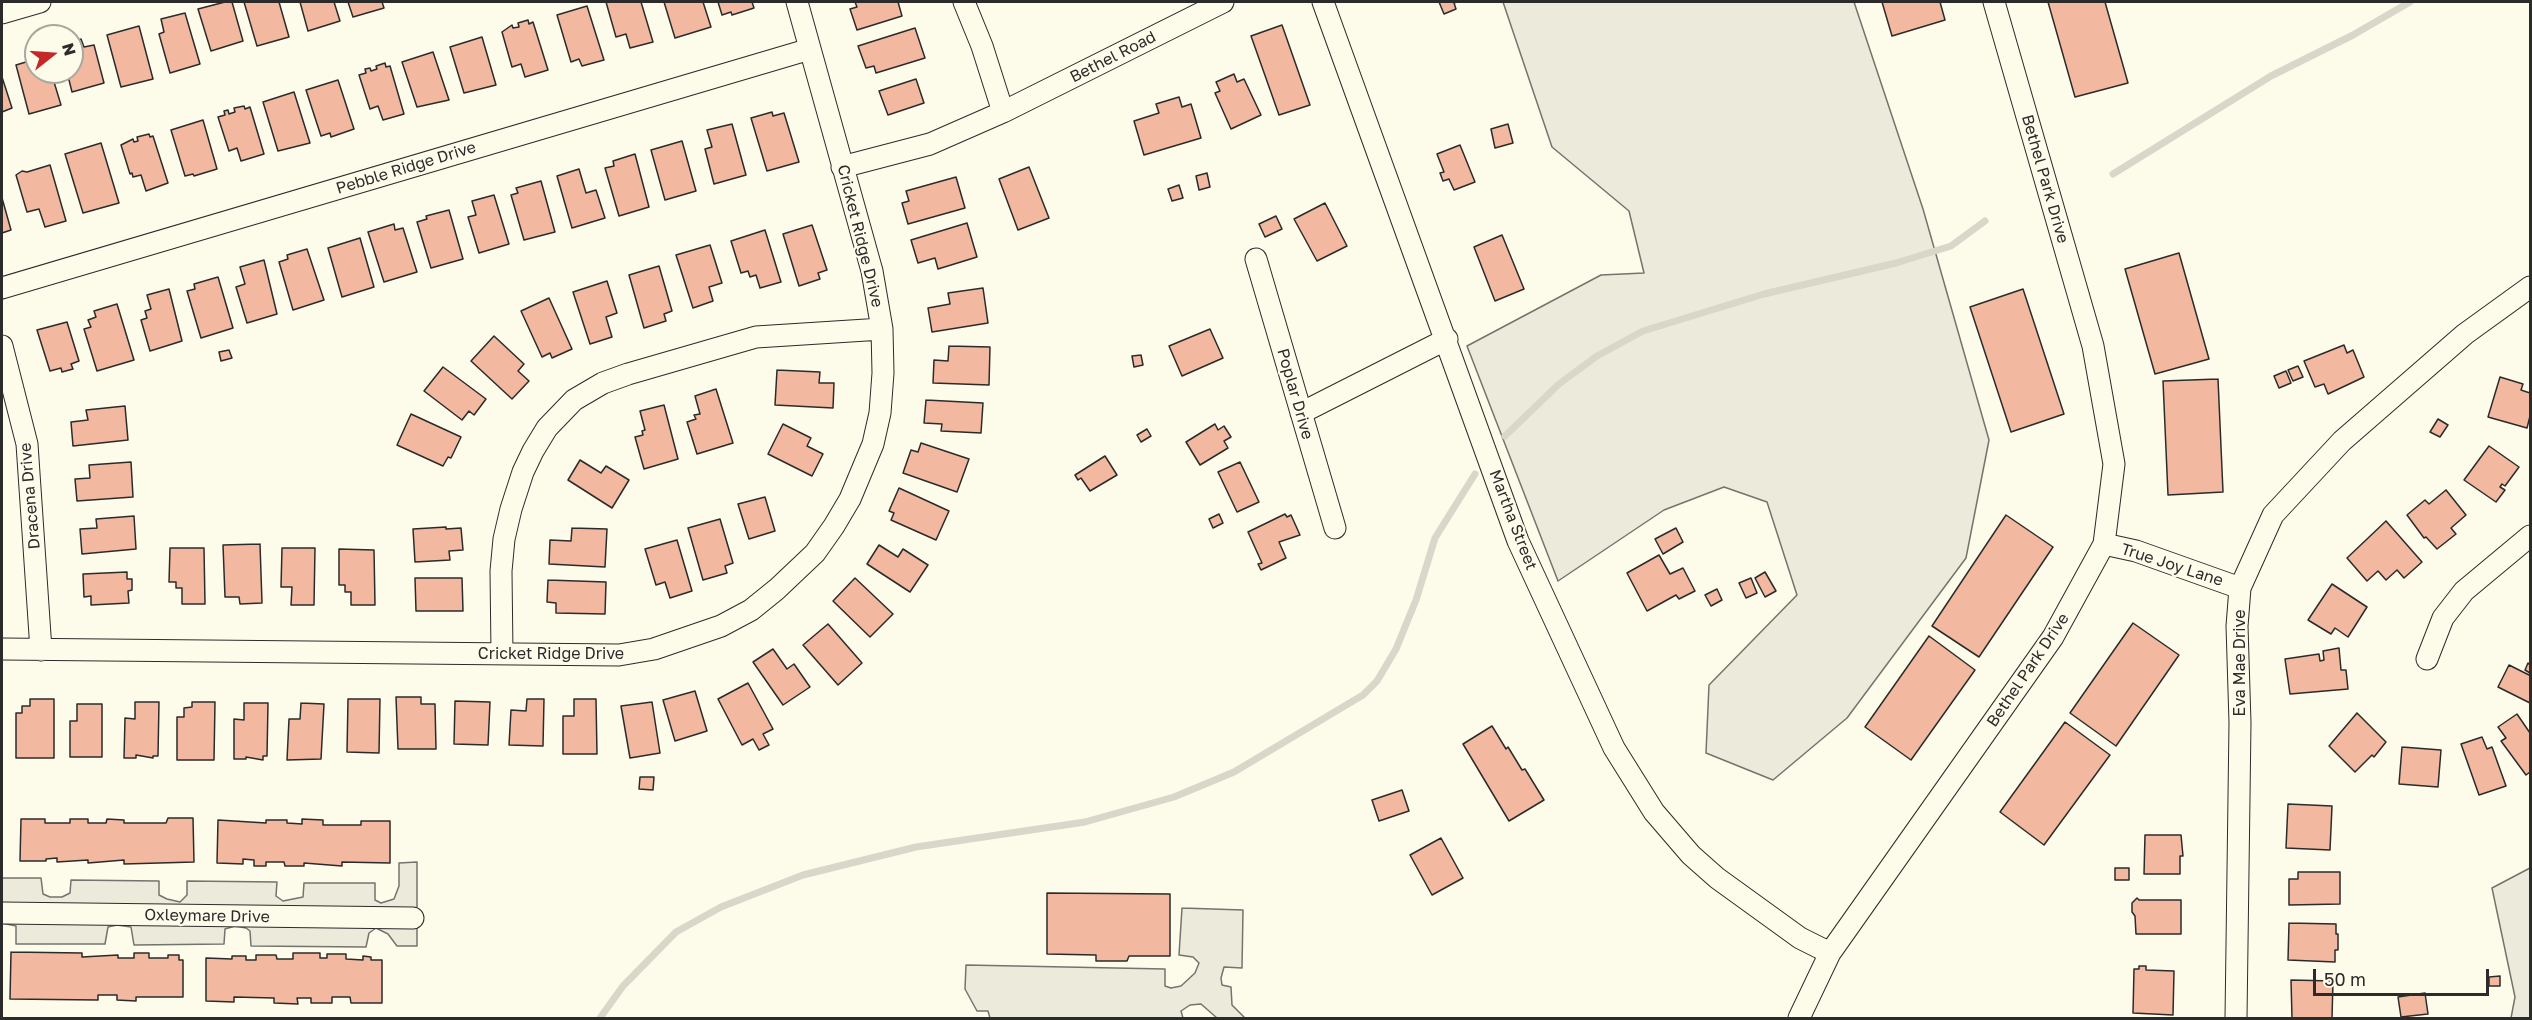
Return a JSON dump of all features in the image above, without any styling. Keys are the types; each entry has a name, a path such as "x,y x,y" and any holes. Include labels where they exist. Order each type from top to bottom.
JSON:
{"street":[{"path":"2,13 40,2"},
{"name":"Cricket Ridge Drive","path":"2,649 619,655 654,649 721,626 751,610 777,589 814,553 834,526 861,475 873,444 880,412 884,373 882,329 872,271 797,2"},
{"path":"964,2 982,46 1003,112"},
{"name":"Bethel Road","path":"842,167 930,144 1003,112 1223,2"},
{"name":"Martha Street","path":"1323,2 1447,339 1518,541 1614,748 1654,812 1691,855 1717,878 1800,938 1830,953"},
{"name":"Bethel Park Drive","path":"1799,1018 1830,953 2053,637 2104,544 2115,464 2093,346 1994,2"},
{"name":"Pebble Ridge Drive","path":"2,288 810,49"},
{"name":"Poplar Drive","path":"1256,259 1335,528"},
{"name":"Eva Mae Drive","path":"2236,1018 2240,723 2237,626 2240,588 2273,515 2342,441 2465,334 2530,287"},
{"path":"502,654 501,571 504,539 512,509 523,472 533,451 547,428 574,400 603,383 628,374 756,337 786,333 882,329"},
{"path":"1301,413 1447,339"},
{"name":"Dracena Drive","path":"2,346 27,444 41,650"},
{"path":"2427,659 2443,618 2464,591 2530,536"},
{"name":"True Joy Lane","path":"2104,544 2136,551 2240,588"},
{"name":"Oxleymare Drive","path":"2,913 413,918"}],"shaded area":[{"path":"1503,2 1854,2 1923,209 1989,440 1966,558 1847,718 1773,780 1706,753 1709,685 1797,595 1767,502 1724,487 1664,510 1558,581 1467,346 1601,275 1644,273 1629,211 1552,147"},
{"path":"417,862 417,946 397,946 388,934 376,928 369,933 366,947 251,946 250,931 235,926 225,929 224,944 134,945 131,927 117,925 108,927 105,944 16,944 16,926 2,923 2,878 41,878 43,894 50,897 62,897 70,893 71,880 159,881 159,895 180,902 187,895 187,881 277,882 276,896 283,901 303,897 304,883 375,883 375,900 381,903 394,899 399,886 399,863"},
{"path":"2530,868 2530,1018 2511,1018 2515,997 2492,888"},
{"path":"1182,908 1243,910 1242,968 1224,967 1221,978 1222,985 1231,987 1232,1005 1245,1018 1217,1018 1201,1004 1190,1005 1181,1011 1183,1018 990,1018 988,1011 977,1011 965,989 966,965 1165,969 1165,986 1171,988 1181,986 1195,973 1199,963 1193,957 1179,955"}],"building":[{"path":"232,2 243,41 211,51 198,9"},
{"path":"244,2 279,2 289,37 257,46"},
{"path":"300,2 334,2 340,21 308,31"},
{"path":"348,2 382,2 384,8 353,17"},
{"path":"606,2 641,2 653,42 630,48 626,34 616,37"},
{"path":"664,2 703,2 711,27 675,38"},
{"path":"718,2 752,2 754,8 732,15 731,12 722,15"},
{"path":"855,2 898,2 902,16 857,30 850,9 857,7"},
{"path":"1439,2 1457,2 1454,3 1456,9 1444,14"},
{"path":"1882,2 1940,2 1945,20 1892,36"},
{"path":"2048,2 2105,2 2128,83 2075,97"},
{"path":"587,6 604,60 582,66 579,59 571,62 557,15"},
{"path":"185,13 200,64 170,73 159,34 164,32 161,19"},
{"path":"528,20 529,24 533,22 548,70 525,77 521,64 512,67 502,32 512,25 513,28 519,27 518,23"},
{"path":"1282,25 1310,105 1279,115 1251,36"},
{"path":"139,26 153,79 121,87 107,35"},
{"path":"915,28 925,58 876,73 874,66 866,68 858,46"},
{"path":"482,37 496,85 464,93 450,47"},
{"path":"94,45 104,83 72,92 70,84 84,84 84,47"},
{"path":"433,52 449,100 417,107 402,62"},
{"path":"24,63 24,84 55,84 61,105 29,114 16,65"},
{"path":"385,63 386,67 390,66 404,114 383,120 378,106 370,109 359,75 366,73 365,69 370,68 371,71 377,69 376,66"},
{"path":"1234,74 1237,82 1244,79 1261,115 1231,129 1215,93 1220,91 1216,82"},
{"path":"2,77 12,108 2,112"},
{"path":"916,79 924,103 888,115 879,91"},
{"path":"338,80 354,129 331,137 330,133 321,136 306,90"},
{"path":"294,92 310,143 278,151 263,102"},
{"path":"1179,97 1182,107 1191,104 1201,138 1144,155 1134,121 1159,113 1156,104"},
{"path":"244,106 245,109 250,107 264,154 241,161 237,148 229,151 218,117 225,115 224,111 228,110 229,114 235,112 234,108"},
{"path":"772,112 773,116 784,113 799,162 767,171 751,118"},
{"path":"203,120 217,169 194,176 193,174 185,176 171,130"},
{"path":"732,124 746,175 714,184 705,149 712,147 707,130"},
{"path":"1508,124 1513,143 1495,148 1491,129"},
{"path":"149,134 150,137 153,136 168,183 146,191 141,175 133,177 132,173 130,174 121,145 133,139 134,142 138,141 137,137"},
{"path":"682,141 696,191 665,200 651,150"},
{"path":"101,143 119,203 83,213 65,154"},
{"path":"1460,145 1475,182 1454,190 1449,179 1443,181 1440,173 1444,172 1437,154"},
{"path":"635,154 649,207 619,216 605,168 614,166 613,161"},
{"path":"50,165 66,221 45,227 39,209 27,212 16,175 22,171 27,172"},
{"path":"1029,167 1049,218 1018,230 999,179"},
{"path":"579,169 586,193 596,190 605,218 572,228 557,176"},
{"path":"1207,173 1210,187 1199,190 1196,176"},
{"path":"956,177 965,208 908,224 902,203 909,201 906,191"},
{"path":"541,181 555,232 524,240 511,195 518,193 516,188"},
{"path":"1179,185 1183,198 1172,201 1168,189"},
{"path":"494,195 509,244 479,253 468,217 476,215 472,201"},
{"path":"2,198 11,230 2,233"},
{"path":"1325,203 1347,246 1317,261 1294,219"},
{"path":"449,210 463,259 431,268 417,222 427,219 426,216"},
{"path":"1276,216 1282,229 1265,237 1259,224"},
{"path":"967,223 977,257 938,269 935,258 918,263 911,240"},
{"path":"394,224 395,230 403,228 417,272 384,282 368,232"},
{"path":"812,225 827,270 818,273 820,279 799,286 783,234"},
{"path":"765,230 781,282 760,288 756,275 750,277 748,271 741,273 731,241"},
{"path":"1502,235 1524,289 1495,301 1474,247"},
{"path":"360,238 374,287 342,297 328,248"},
{"path":"710,245 722,283 709,287 713,301 693,308 676,255"},
{"path":"307,249 324,300 293,310 279,262 288,259 287,255"},
{"path":"2179,253 2209,359 2155,374 2125,269"},
{"path":"264,260 277,314 247,323 236,287 245,284 240,267"},
{"path":"659,266 672,311 664,314 666,321 644,328 629,275"},
{"path":"218,277 233,328 201,338 187,291 195,289 194,284"},
{"path":"607,281 617,313 606,317 612,337 590,344 573,292"},
{"path":"983,288 988,323 932,332 928,308 950,304 948,293"},
{"path":"169,289 182,341 150,351 141,320 147,318 145,311 151,309 147,295"},
{"path":"2023,289 2064,414 2011,432 1970,307"},
{"path":"549,298 572,349 552,358 550,353 542,357 521,311"},
{"path":"117,304 134,360 97,371 84,329 91,327 88,320 96,317 94,311"},
{"path":"67,322 79,361 71,364 73,369 62,372 61,368 50,371 37,330"},
{"path":"1210,329 1223,358 1182,376 1169,346"},
{"path":"494,336 524,364 518,371 529,381 512,399 471,361"},
{"path":"2344,345 2347,353 2353,350 2364,377 2328,394 2324,384 2315,387 2304,361"},
{"path":"949,346 990,347 989,385 933,383 934,360 948,361"},
{"path":"229,350 232,358 221,361 219,352"},
{"path":"1141,355 1143,365 1134,367 1132,356"},
{"path":"2298,366 2303,377 2293,381 2288,370"},
{"path":"443,367 486,399 474,415 469,411 462,420 424,391"},
{"path":"777,370 820,372 819,383 834,383 833,408 775,405"},
{"path":"2286,371 2291,383 2279,388 2274,376"},
{"path":"2500,377 2523,384 2521,390 2530,393 2530,416 2527,428 2488,417"},
{"path":"2218,379 2223,492 2168,495 2163,381"},
{"path":"716,389 733,443 697,454 687,422 696,419 694,415 700,414 695,396"},
{"path":"926,400 983,403 981,433 941,431 942,424 924,423"},
{"path":"664,405 678,459 644,469 635,437 643,435 642,431 645,430 640,411"},
{"path":"125,406 128,440 73,446 71,422 88,420 86,410"},
{"path":"411,414 461,437 451,458 448,457 443,466 397,445"},
{"path":"2438,419 2448,425 2440,437 2430,432"},
{"path":"783,424 811,438 807,446 823,454 812,476 768,454"},
{"path":"1215,424 1218,430 1224,426 1231,437 1224,441 1228,448 1200,465 1186,442"},
{"path":"1147,429 1151,436 1141,442 1137,435"},
{"path":"921,443 969,459 957,492 903,473 911,450 918,452"},
{"path":"2489,446 2519,467 2505,486 2502,484 2500,487 2505,490 2496,502 2464,480"},
{"path":"1105,456 1117,475 1090,491 1081,478 1078,480 1075,475"},
{"path":"580,460 601,473 606,466 629,480 612,508 568,480"},
{"path":"131,462 133,497 77,501 75,479 90,478 89,465"},
{"path":"1240,462 1259,502 1237,512 1218,472"},
{"path":"899,488 949,511 936,540 891,520 894,513 889,511"},
{"path":"2446,490 2466,515 2451,528 2456,534 2437,549 2426,537 2424,538 2407,515 2425,500 2429,504"},
{"path":"765,497 775,531 749,539 738,504"},
{"path":"1219,514 1223,523 1213,528 1209,519"},
{"path":"1285,514 1287,517 1291,515 1300,535 1279,542 1286,558 1261,570 1258,564 1262,563 1248,532"},
{"path":"2006,515 2053,547 1979,657 1932,626"},
{"path":"134,516 136,549 82,554 80,529 97,528 96,519"},
{"path":"720,519 733,563 725,566 727,573 703,580 688,528"},
{"path":"2386,521 2422,562 2404,578 2397,570 2386,580 2378,571 2367,581 2347,558"},
{"path":"446,527 446,529 461,528 463,550 449,551 450,560 415,562 413,529"},
{"path":"572,528 607,529 605,567 549,564 550,540 571,541"},
{"path":"1676,528 1683,542 1663,554 1655,539"},
{"path":"677,540 692,591 670,598 665,582 656,585 645,549"},
{"path":"260,544 262,603 240,604 239,597 225,597 223,545"},
{"path":"879,545 898,557 903,549 928,565 910,592 867,564"},
{"path":"170,548 204,548 205,604 182,604 182,588 176,588 176,582 169,582"},
{"path":"282,548 315,548 314,605 291,605 292,587 281,587"},
{"path":"339,549 374,550 375,605 351,605 351,592 345,592 345,585 339,585"},
{"path":"1659,555 1670,574 1683,568 1695,591 1679,599 1676,595 1647,611 1627,573"},
{"path":"127,572 127,579 132,579 132,590 128,591 129,603 91,605 91,596 84,597 83,574"},
{"path":"1765,572 1776,591 1765,597 1755,578"},
{"path":"415,578 462,578 463,611 416,611"},
{"path":"855,578 893,614 870,637 833,601"},
{"path":"1751,578 1757,593 1746,598 1739,583"},
{"path":"548,580 606,582 605,614 556,613 556,603 547,602"},
{"path":"2332,584 2367,607 2348,637 2335,628 2331,634 2308,620"},
{"path":"1717,589 1722,600 1711,606 1705,595"},
{"path":"2133,623 2179,655 2116,746 2070,713"},
{"path":"828,624 862,663 838,685 803,645"},
{"path":"1929,636 1975,670 1911,760 1865,727"},
{"path":"2339,648 2341,670 2346,670 2348,689 2290,694 2285,659 2319,654 2320,661 2324,660 2323,651"},
{"path":"773,649 787,669 794,664 810,687 783,705 753,662"},
{"path":"2528,663 2530,665 2530,673 2525,670"},
{"path":"2509,665 2529,675 2530,673 2530,703 2498,687"},
{"path":"748,683 773,729 763,734 769,745 759,750 753,739 742,745 718,699"},
{"path":"695,691 707,731 675,741 663,700"},
{"path":"396,697 421,697 421,704 435,704 436,749 398,749"},
{"path":"30,699 54,699 54,758 16,758 16,713 22,713 22,706 30,706"},
{"path":"348,699 380,699 379,753 347,752"},
{"path":"527,699 544,699 543,746 509,745 511,710 526,711"},
{"path":"574,699 596,699 597,754 563,754 563,716 574,716"},
{"path":"455,701 490,702 488,745 454,744"},
{"path":"135,702 159,702 158,756 153,756 153,758 136,755 136,758 124,758 125,718 135,719"},
{"path":"192,702 215,702 214,760 177,760 177,717 184,717 184,708 192,707"},
{"path":"652,702 660,753 630,758 621,706"},
{"path":"244,703 268,703 267,756 263,756 263,760 246,757 246,759 234,759 234,719 244,720"},
{"path":"301,703 324,704 321,759 287,760 289,719 300,719"},
{"path":"77,704 102,704 102,757 70,757 70,721 77,721"},
{"path":"2357,713 2386,742 2374,757 2372,755 2355,772 2329,746"},
{"path":"2517,714 2530,733 2530,772 2526,775 2501,741 2506,738 2498,727"},
{"path":"2065,722 2110,755 2044,845 2000,812"},
{"path":"1492,726 1522,770 1525,769 1544,800 1509,821 1463,744"},
{"path":"2482,737 2487,749 2492,747 2506,786 2479,795 2461,744"},
{"path":"2402,747 2441,750 2438,787 2399,784"},
{"path":"640,777 654,777 653,790 639,789"},
{"path":"1402,790 1409,811 1379,821 1372,800"},
{"path":"2288,804 2332,806 2330,850 2286,848"},
{"path":"168,818 193,818 194,862 124,864 124,860 88,863 88,860 57,862 57,858 46,859 46,861 20,861 21,819 45,819 45,823 70,823 70,819 88,819 88,823 106,823 107,819 124,820 124,823 166,823"},
{"path":"302,819 323,820 323,825 361,825 361,821 390,821 390,863 342,862 342,866 304,863 304,866 285,866 284,862 266,862 266,866 254,866 254,860 243,859 243,864 217,863 218,820 266,823 266,820 287,820 287,823 302,824"},
{"path":"2145,835 2181,835 2183,856 2180,856 2180,874 2144,874"},
{"path":"1441,838 1463,878 1432,895 1410,855"},
{"path":"2115,868 2129,868 2129,880 2115,880"},
{"path":"2298,872 2340,872 2340,904 2289,905 2289,879 2298,879"},
{"path":"1047,893 1170,894 1170,956 1129,956 1127,961 1096,961 1096,955 1047,954"},
{"path":"2137,898 2139,900 2181,900 2181,934 2136,934 2132,903"},
{"path":"2289,923 2336,924 2338,950 2335,950 2335,962 2288,960"},
{"path":"11,952 82,953 82,957 118,955 118,958 134,958 134,953 149,953 149,958 168,958 168,955 179,955 179,960 183,960 183,997 136,997 136,1001 117,1000 117,995 98,995 98,1000 10,999"},
{"path":"293,953 320,953 320,958 327,958 327,954 346,954 346,959 363,960 363,956 371,957 371,960 382,960 382,1003 351,1003 350,997 332,997 332,1003 311,1003 311,998 297,998 298,1004 274,1003 274,998 234,997 234,1002 206,1001 206,958 232,959 232,956 246,956 246,960 256,960 256,955 276,955 277,959 293,959"},
{"path":"2139,966 2146,966 2146,970 2174,971 2173,1015 2133,1013 2134,969 2139,969"},
{"path":"2500,976 2500,986 2489,986 2489,977"},
{"path":"2291,980 2333,981 2332,1018 2292,1018"},
{"path":"2425,993 2428,1014 2401,1017 2398,997"}],"waterway":[{"path":"2113,174 2271,76 2353,35 2410,2"},
{"path":"1505,436 1559,384 1597,356 1643,331 1764,294 1896,263 1951,246 1985,221"},
{"path":"600,1018 623,986 676,932 721,907 803,875 916,847 1085,822 1174,797 1234,772 1363,695 1377,681 1396,649 1416,600 1435,538 1475,474"}]}
